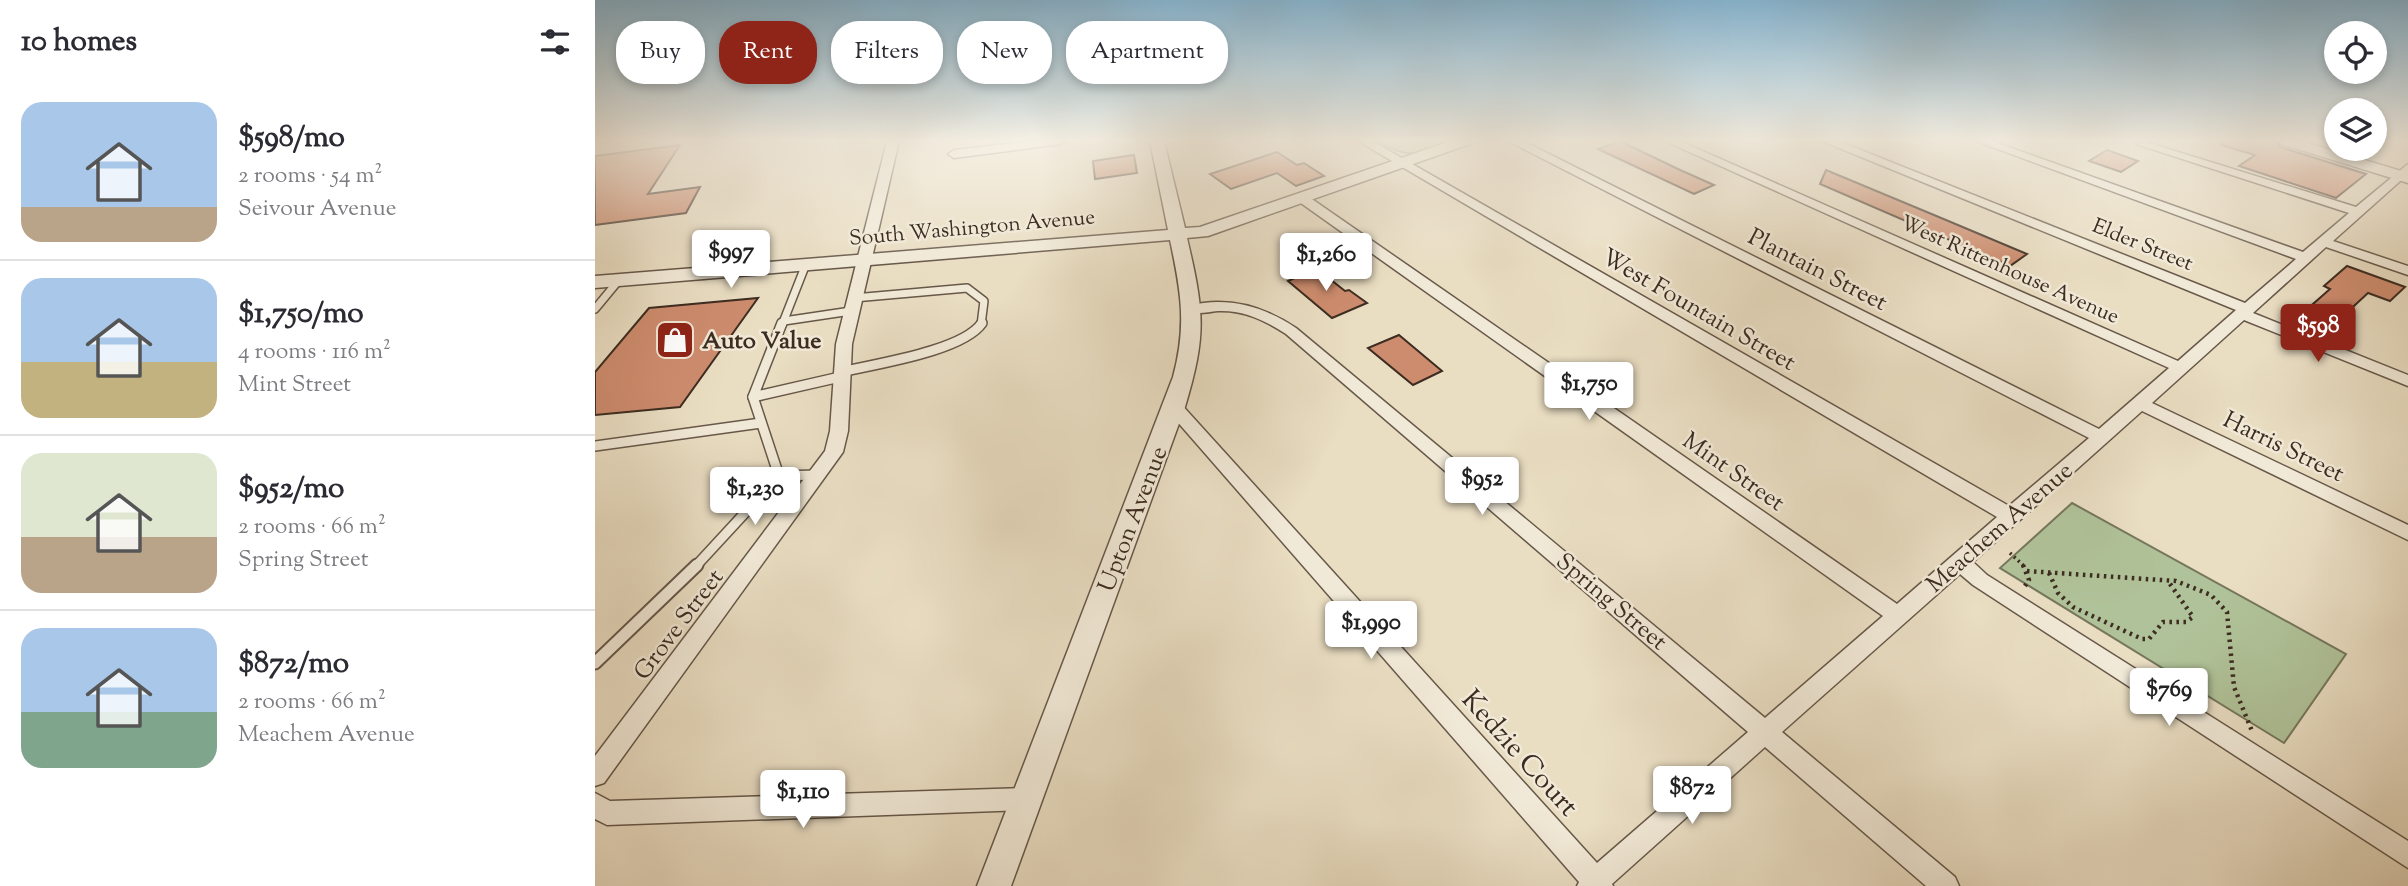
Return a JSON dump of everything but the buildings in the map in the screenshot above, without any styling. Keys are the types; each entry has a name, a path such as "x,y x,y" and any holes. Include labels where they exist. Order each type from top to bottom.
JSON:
{"street":[{"name":"Grove Street","path":"595,775 834,452 839,431 841,375 852,305 882,182"},
{"name":"Upton Avenue","path":"994,886 1174,407 1192,348 1193,309 1166,182"},
{"name":"South Washington Avenue","path":"595,282 1202,232 1346,182"},
{"name":"West Fountain Street","path":"1434,182 2011,516"},
{"name":"Plantain Street","path":"1596,182 2101,437"},
{"name":"West Rittenhouse Avenue","path":"1764,182 2179,367"},
{"name":"Elder Street","path":"1929,182 2245,311 2408,381"},
{"path":"2096,182 2305,258"},
{"path":"2264,182 2358,212"},
{"name":"Meachem Avenue","path":"1595,884 1764,731 2179,367 2395,182"},
{"name":"Mint Street","path":"1301,198 1897,615"},
{"path":"2324,242 2408,271"},
{"name":"Spring Street","path":"1193,309 1238,306 1263,315 1291,331 1945,886"},
{"name":"Harris Street","path":"2138,403 2408,533"},
{"name":"Kedzie Court","path":"1174,407 1595,884"},
{"path":"1959,561 1980,580 2408,856"},
{"path":"595,805 607,813 1025,799"}],"lane":[{"path":"779,476 753,397 806,264"},
{"path":"595,309 619,280"},
{"path":"753,397 952,345 969,338 981,327 986,314 984,301 967,288 951,288 852,305 784,321"},
{"path":"595,446 761,423"},
{"path":"595,663 682,580 779,476 819,475"}],"path":[{"path":"2010,553 2027,571 2029,580 2025,586"},
{"path":"2027,571 2168,581 2202,590 2221,603 2230,623 2234,687 2252,731"},
{"path":"2049,572 2055,590 2073,607 2142,639 2150,639 2163,622 2186,622 2193,617 2168,581"}],"green space":[{"path":"2072,503 2346,654 2284,743 2000,568"}],"place":[{"name":"Auto Value","path":"675,340"}]}
